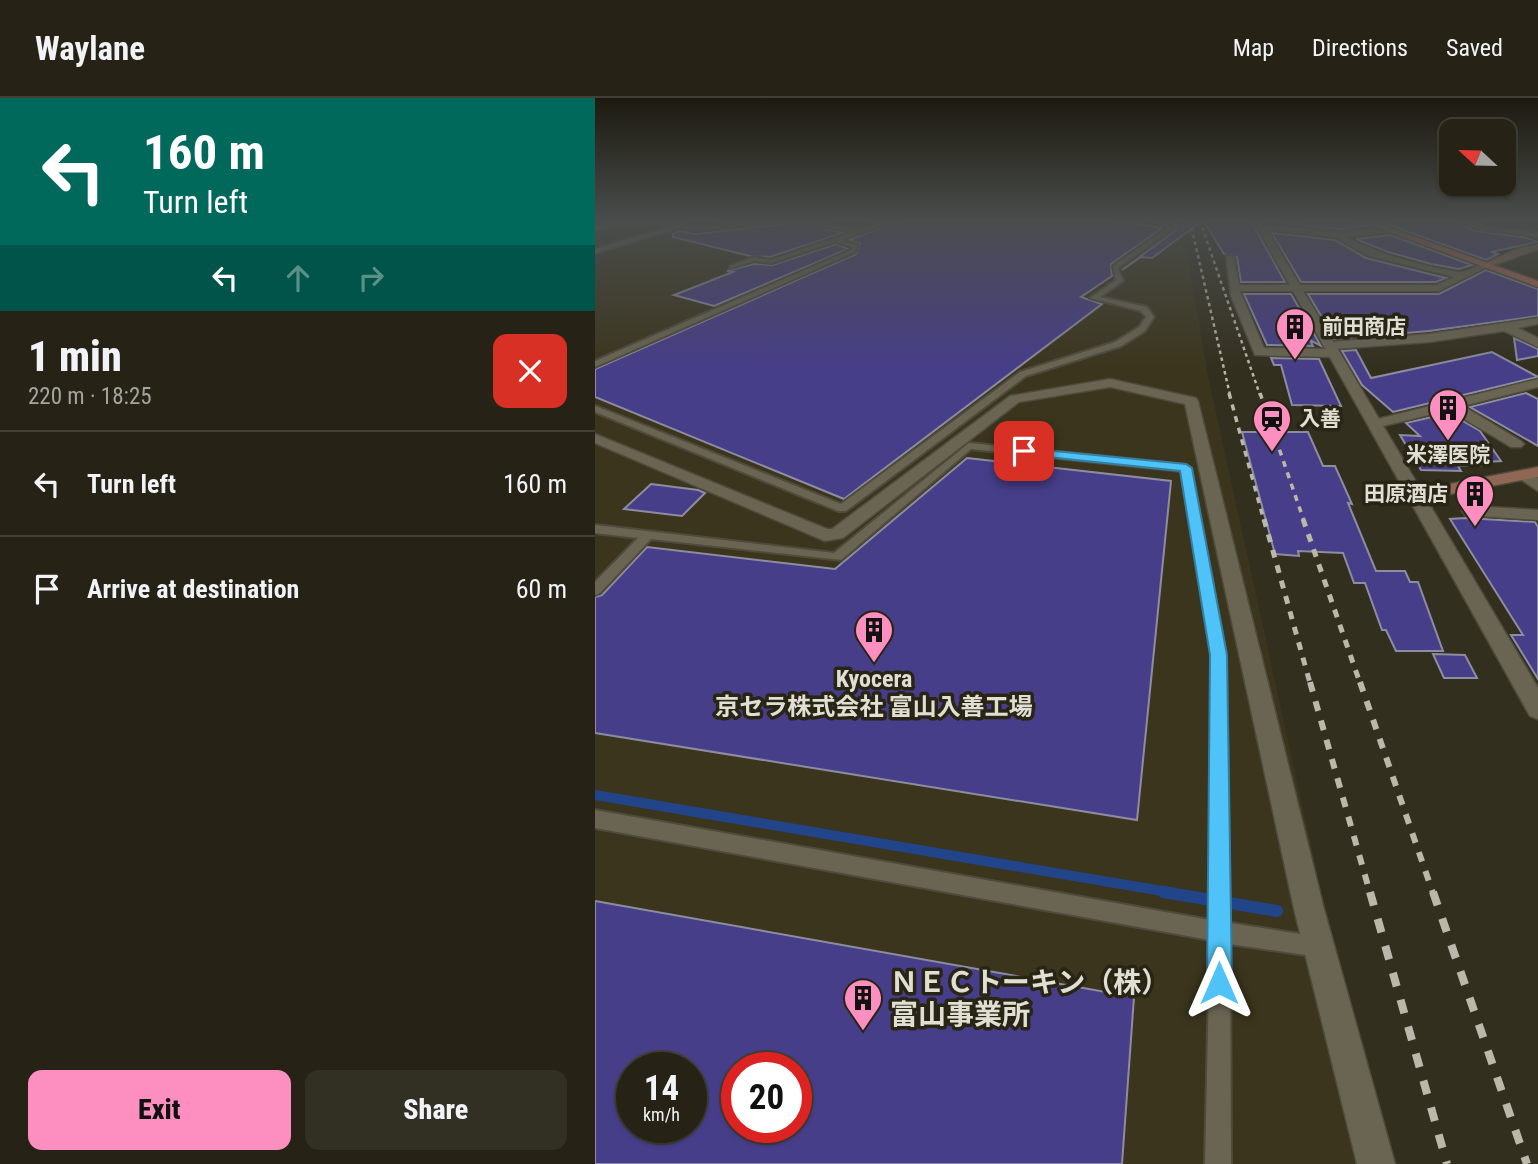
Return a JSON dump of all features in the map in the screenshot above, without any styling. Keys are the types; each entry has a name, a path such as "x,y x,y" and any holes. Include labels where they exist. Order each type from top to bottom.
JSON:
{"main road":[{"path":"1498,271 1538,285"},
{"path":"1414,496 1531,474"}],"street":[{"path":"1231,271 1240,309 1259,352 1332,349 1429,338 1538,321"},
{"path":"1287,271 1538,709"},
{"path":"1443,271 1464,276"},
{"path":"1234,288 1439,288 1475,271"},
{"path":"1506,327 1538,343"},
{"path":"595,438 825,535 837,534 1015,399 1110,383 1191,401 1319,947 1376,1164"},
{"path":"1375,424 1538,383"},
{"path":"1451,405 1516,444"},
{"path":"1531,474 1538,486"},
{"path":"1471,511 1538,514"}],"lane":[{"path":"595,364 808,271"},
{"path":"595,410 842,509 1023,374 1118,344 1142,329 1150,317 1144,309 1094,298 1120,281 1116,271"},
{"path":"595,529 837,557 969,446 1186,468 1219,655 1217,1164"},
{"path":"595,590 648,535"},
{"path":"595,819 1220,932 1319,947"}],"shaded area":[{"path":"595,271 1190,271 1208,376 1381,1164 595,1164"}],"building":[{"path":"727,271 797,271 714,306 674,295 733,272"},
{"path":"818,271 1112,271 1112,276 1081,297 1102,304 844,499 595,397 595,369"},
{"path":"1239,271 1279,271 1285,282 1241,282"},
{"path":"1294,271 1417,271 1446,278 1436,282 1301,282"},
{"path":"1488,271 1538,289 1538,316 1429,331 1335,339 1308,294 1439,294"},
{"path":"1244,294 1291,294 1321,346 1310,340 1313,346 1267,345"},
{"path":"1514,338 1538,349 1538,356 1517,360"},
{"path":"1356,350 1371,378 1492,352 1538,377 1393,412 1362,385 1342,351"},
{"path":"1271,358 1319,359 1341,406 1292,405 1281,365 1274,365"},
{"path":"1526,393 1538,399 1538,446 1470,407"},
{"path":"1449,413 1480,431 1501,461 1484,462 1487,465 1458,466 1461,471 1421,470 1400,435 1420,436 1406,423"},
{"path":"1242,432 1308,432 1323,466 1335,466 1376,571 1405,571 1410,582 1418,582 1443,651 1396,651 1386,630 1382,630 1365,583 1354,583 1343,553 1298,551 1299,556 1275,554"},
{"name":"Kyocera 京セラ株式会社 富山入善工場","path":"967,458 1171,481 1137,820 595,733 595,597 602,595 647,547 835,569"},
{"path":"651,484 705,493 682,516 624,509"},
{"path":"1450,519 1535,522 1538,527 1538,679 1511,635 1523,635"},
{"path":"1433,654 1465,655 1477,678 1444,678"},
{"name":"ＮＥＣトーキン（株） 富山事業所","path":"595,901 1134,997 1122,1164 595,1164"}],"waterway":[{"path":"1406,280 1454,293"},
{"path":"595,795 1174,893"},
{"path":"1163,892 1277,911"}],"railway":[{"path":"1201,271 1230,395"},
{"path":"1217,271 1260,395"},
{"path":"1229,393 1264,521"},
{"path":"1260,393 1304,521"},
{"path":"1264,519 1310,683"},
{"path":"1303,519 1360,683"},
{"path":"1310,682 1370,893"},
{"path":"1360,682 1433,893"},
{"path":"1370,892 1447,1164"},
{"path":"1433,892 1527,1164"}],"place":[{"name":"前田商店","path":"1295,361"},
{"name":"米澤医院","path":"1448,442"},
{"name":"入善","path":"1272,453"},
{"name":"田原酒店","path":"1475,528"},
{"name":"Kyocera 京セラ株式会社 富山入善工場","path":"874,664"},
{"name":"ＮＥＣトーキン（株） 富山事業所","path":"863,1032"}],"route":[{"path":"1024,451 1186,468 1219,655 1219,983"}]}
